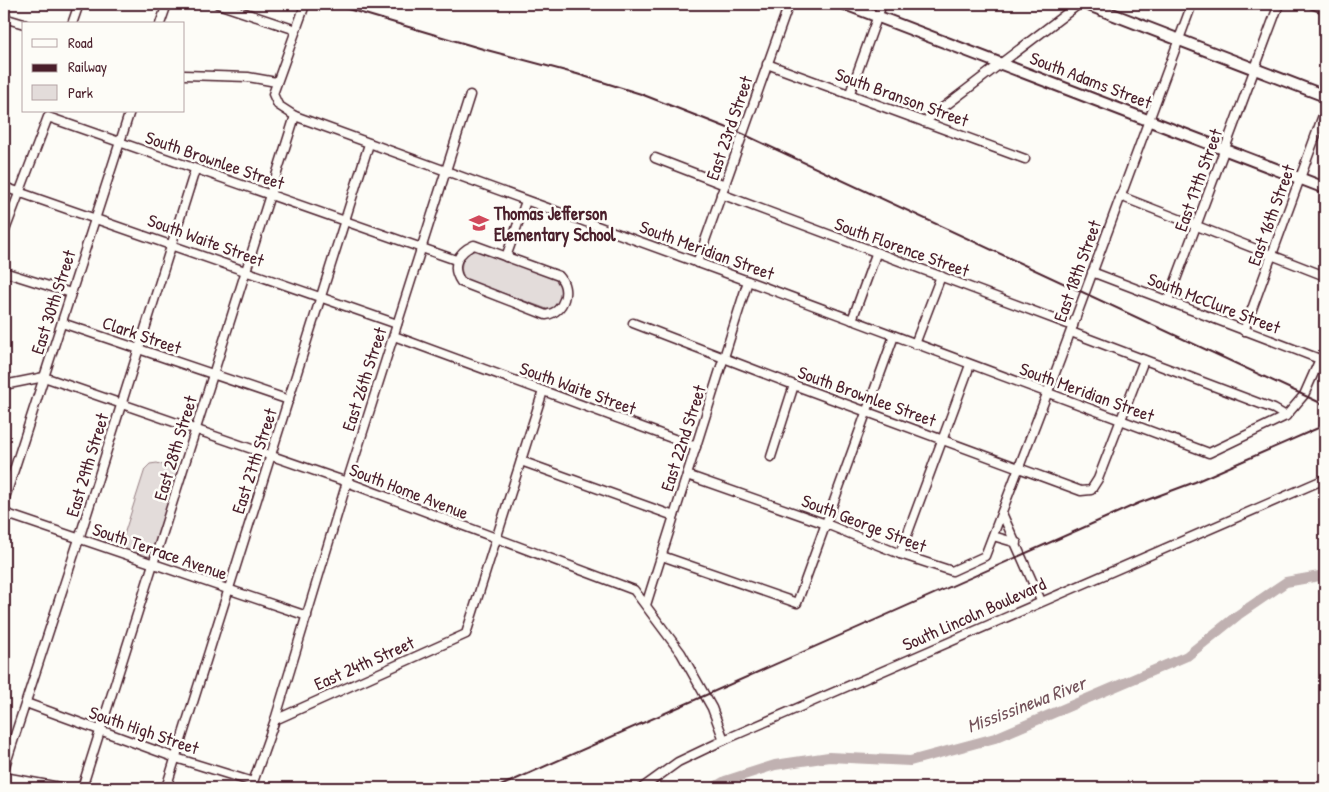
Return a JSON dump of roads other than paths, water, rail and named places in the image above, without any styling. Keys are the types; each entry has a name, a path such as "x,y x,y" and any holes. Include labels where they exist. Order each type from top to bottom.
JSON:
{"main road":[{"name":"South Adams Street","path":"845,4 1226,148 1325,188"},
{"path":"1086,4 1325,96"}],"street":[{"path":"73,22 79,4"},
{"path":"161,22 167,4"},
{"path":"218,4 296,30"},
{"name":"East 23rd Street","path":"697,262 790,4"},
{"path":"850,93 882,4"},
{"path":"924,122 1079,4"},
{"name":"East 18th Street","path":"1002,512 1192,4"},
{"name":"East 17th Street","path":"1168,301 1279,4"},
{"path":"1312,4 1325,9"},
{"path":"185,75 248,77 276,82 305,5"},
{"path":"4,18 22,23"},
{"name":"South Branson Street","path":"767,64 1025,159"},
{"name":"South Meridian Street","path":"276,82 273,94 278,105 295,116 697,262 1208,453 1286,416"},
{"name":"East 26th Street","path":"252,785 275,720 346,482 470,94"},
{"name":"East 16th Street","path":"1244,331 1325,110"},
{"name":"East 30th Street","path":"4,501 130,112"},
{"name":"East 28th Street","path":"82,788 102,732 156,563 295,116"},
{"name":"South Brownlee Street","path":"18,192 48,117 456,260"},
{"name":"East 27th Street","path":"166,788 370,144"},
{"path":"655,158 725,185"},
{"name":"East 29th Street","path":"4,769 196,170"},
{"name":"South Waite Street","path":"4,187 96,217 397,324"},
{"path":"4,233 18,192"},
{"name":"South Florence Street","path":"721,194 876,254 941,276 1144,360 1274,409 1286,416"},
{"path":"1120,196 1325,276"},
{"path":"506,257 526,201"},
{"path":"474,244 559,276 565,283 566,291 561,307 555,313 546,315 461,282 456,274 456,260 464,250 474,244"},
{"path":"852,320 876,254"},
{"path":"4,272 71,292"},
{"name":"South McClure Street","path":"1092,272 1323,360"},
{"path":"915,344 941,276"},
{"name":"East 22nd Street","path":"646,605 748,281"},
{"name":"Clark Street","path":"62,323 213,376 289,400"},
{"name":"South Brownlee Street","path":"633,323 794,385 1081,490 1091,490 1098,479 1120,421"},
{"name":"South Waite Street","path":"394,336 696,447"},
{"path":"662,556 797,603 894,336"},
{"path":"1120,421 1144,360"},
{"path":"1286,416 1304,395 1323,360"},
{"path":"900,554 970,365"},
{"name":"South Home Avenue","path":"4,384 44,378 346,482 634,590 681,653 712,708 724,740"},
{"path":"771,457 794,385"},
{"path":"497,540 543,391"},
{"path":"521,461 674,516"},
{"name":"South George Street","path":"687,475 826,524 900,554 952,571 985,556 1002,512"},
{"name":"South Lincoln Boulevard","path":"642,788 678,762 724,740 1325,478"},
{"path":"1002,512 1041,601"},
{"name":"South Terrace Avenue","path":"4,513 156,563 307,616"},
{"path":"993,536 1017,543"},
{"name":"East 24th Street","path":"275,720 466,634 497,540"},
{"name":"South High Street","path":"26,703 252,785"},
{"path":"4,776 65,788"}],"waterway":[{"name":"Mississinewa River","path":"713,788 725,781 775,765 829,757 910,761 995,738 1187,656 1238,615 1286,582 1325,575"}],"railway":[{"path":"331,4 641,94 743,134 1325,405"},
{"path":"496,788 1139,503 1195,482 1325,425"}],"place":[{"name":"Thomas Jefferson Elementary School","path":"479,223"}]}
